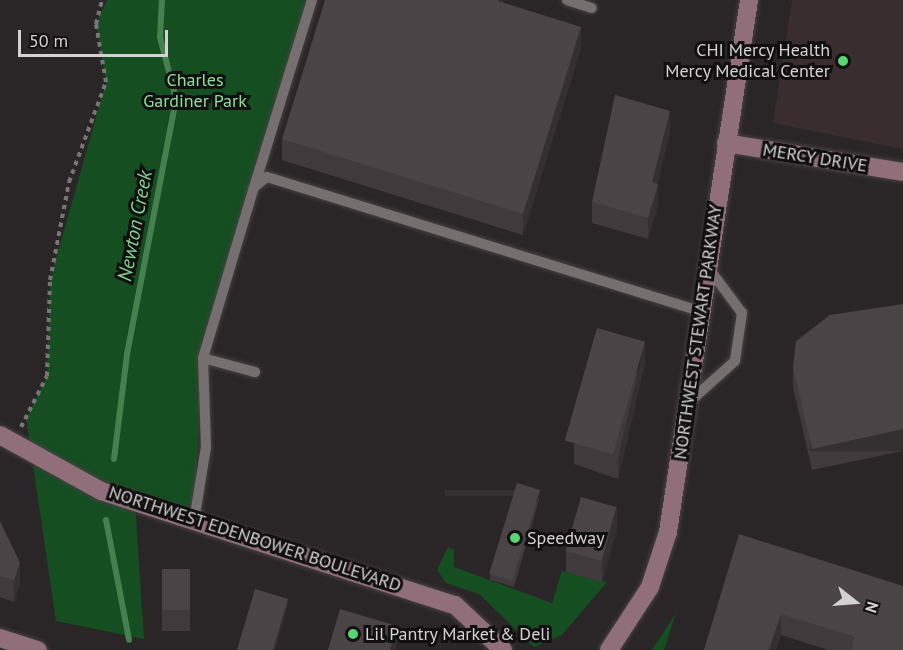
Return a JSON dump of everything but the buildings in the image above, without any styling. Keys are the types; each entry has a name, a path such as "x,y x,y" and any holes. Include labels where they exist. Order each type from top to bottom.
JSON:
{"main road":[{"name":"NORTHWEST STEWART PARKWAY","path":"609,650 662,561 749,0"},
{"name":"MERCY DRIVE","path":"726,143 903,172"},
{"name":"NORTHWEST EDENBOWER BOULEVARD","path":"6,440 73,479 194,521 455,605 502,650"},
{"path":"0,638 38,650"}],"lane":[{"path":"194,521 206,447 203,358 312,0"},
{"path":"567,0 592,8"},
{"path":"254,187 267,177 289,180 700,311"},
{"path":"687,404 735,361 739,337 742,313 707,266"},
{"path":"203,358 255,372"}],"path":[{"path":"6,440 47,375 50,280 69,182 106,82 96,24 102,0"}],"shaded area":[{"name":"CHI Mercy Health Mercy Medical Center","path":"792,0 903,0 903,149 773,123"}],"green space":[{"name":"Charles Gardiner Park","path":"107,0 316,0 201,372 194,521 135,502 144,639 56,621 26,418 47,376 50,280 106,82 96,24"},
{"path":"448,547 454,550 454,567 552,603 562,571 607,582 562,635 534,647 479,594 446,583 437,570"},
{"path":"676,613 664,650 652,650"}],"waterway":[{"name":"Newton Creek","path":"114,459 127,354 176,99 160,37 162,0"},
{"name":"Newton Creek","path":"106,520 129,640"}],"place":[{"name":"CHI Mercy Health Mercy Medical Center","path":"843,61"},
{"name":"Speedway","path":"515,538"},
{"name":"Lil Pantry Market & Deli","path":"353,634"}]}
